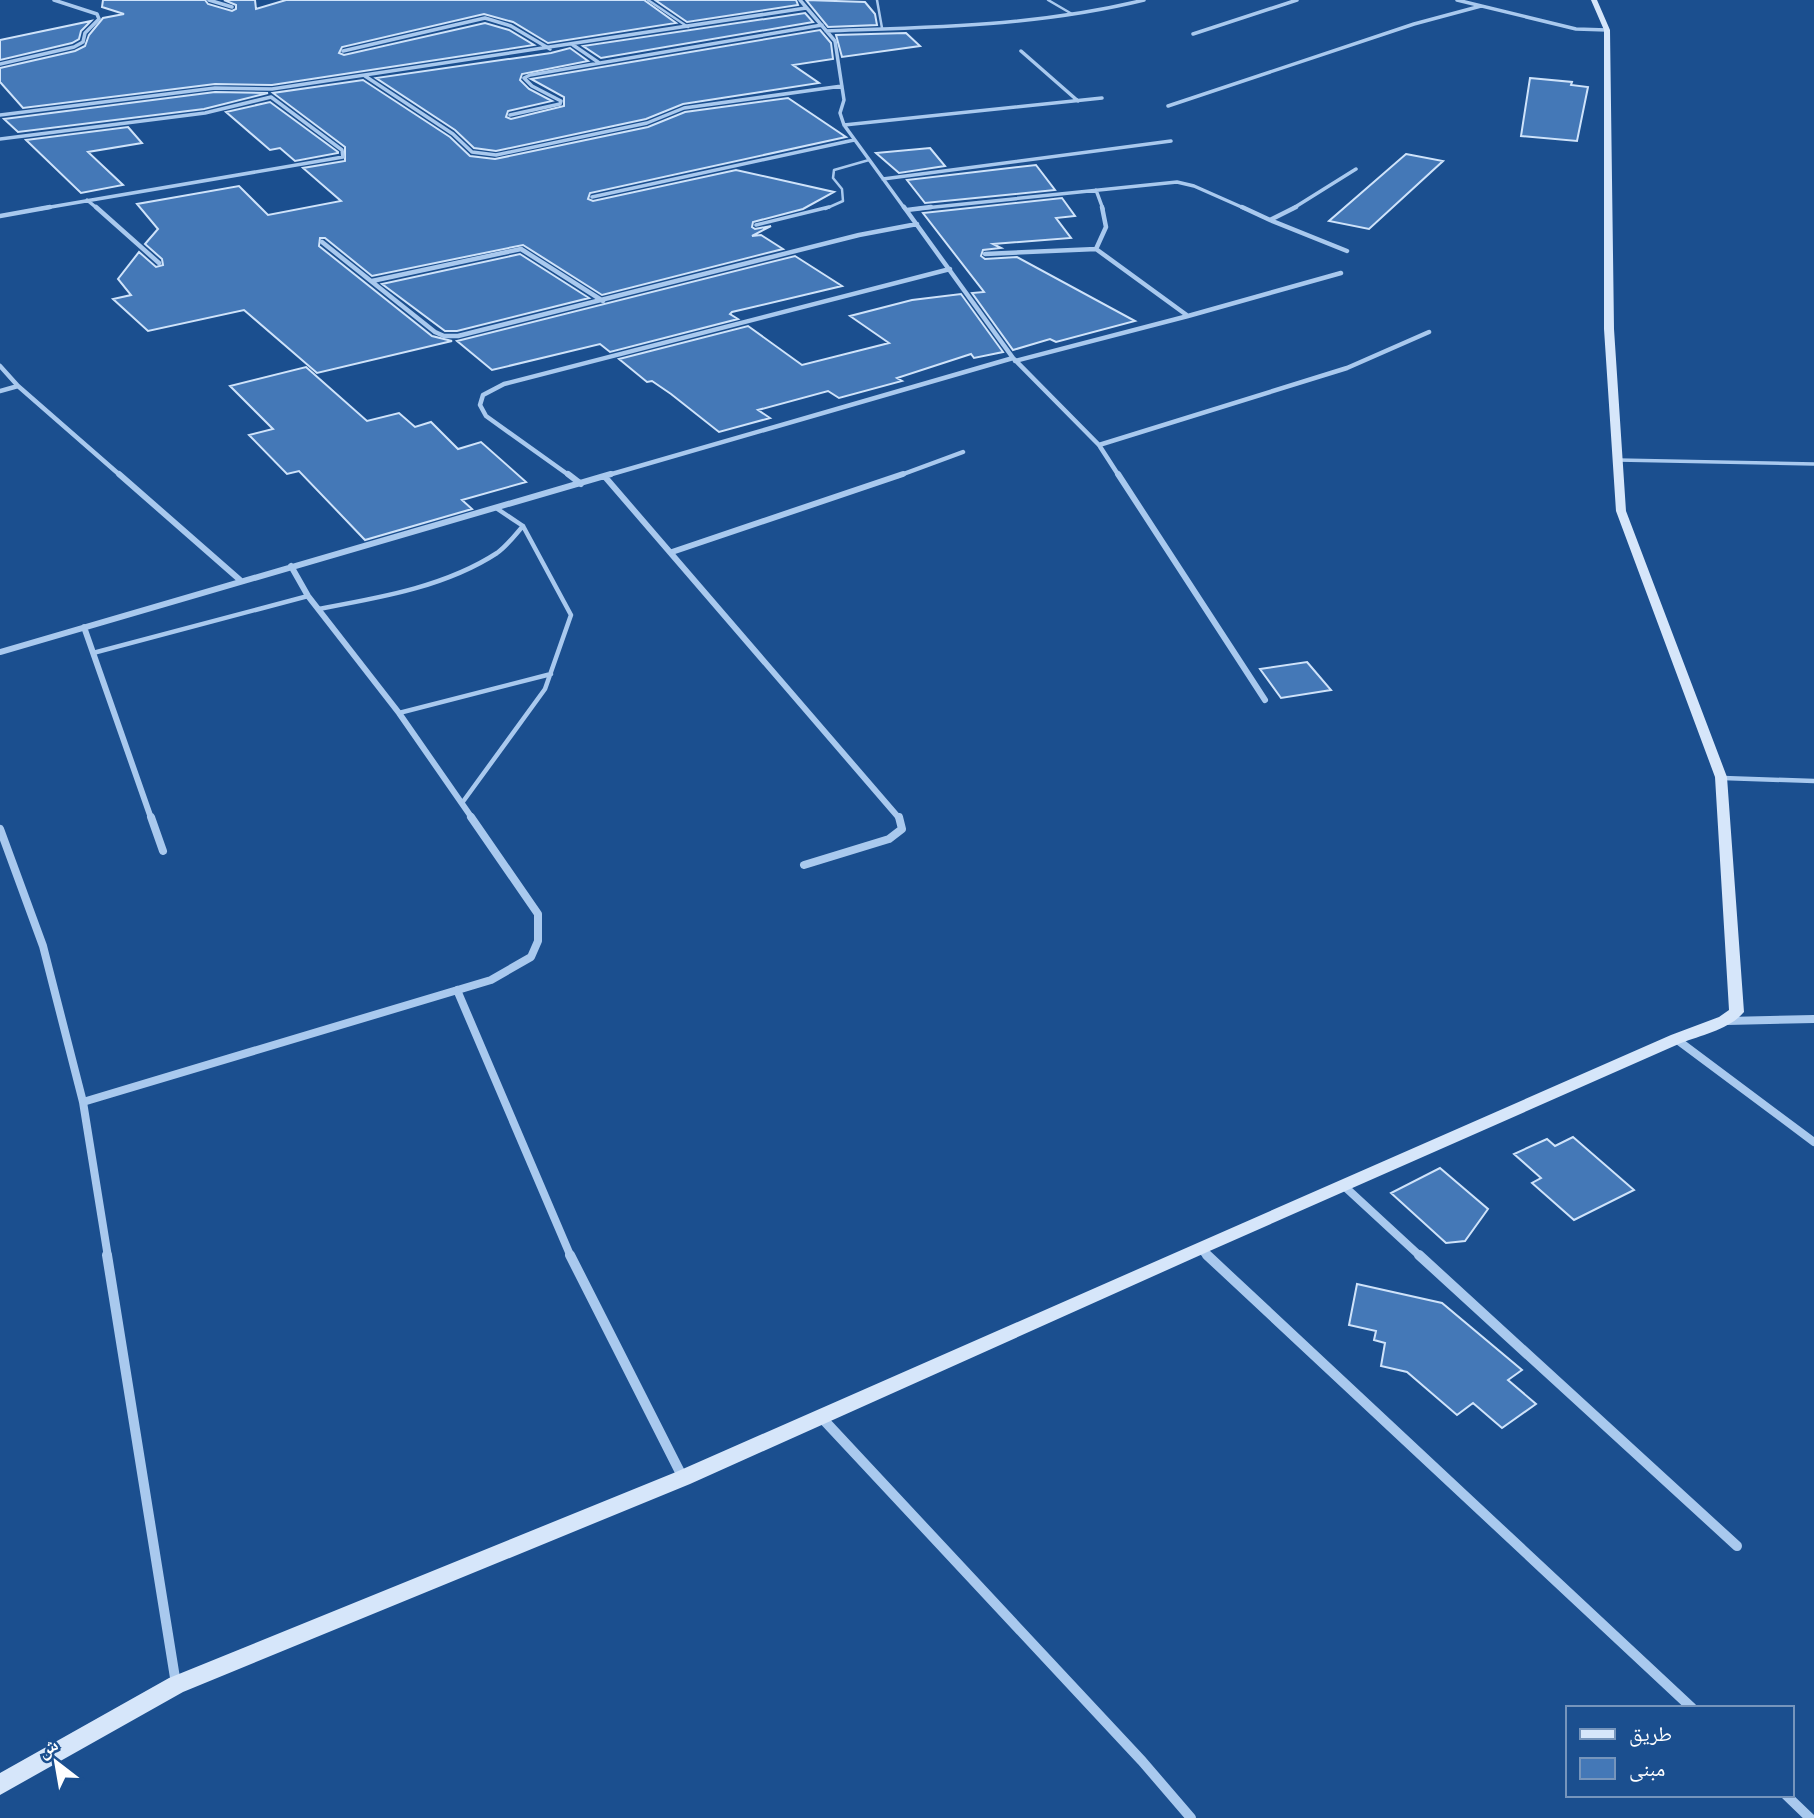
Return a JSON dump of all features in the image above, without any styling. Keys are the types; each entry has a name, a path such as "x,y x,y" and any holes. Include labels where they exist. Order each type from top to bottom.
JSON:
{"street":[{"path":"0,64 74,47 83,42 86,33 99,19 97,14 54,0"},
{"path":"209,0 233,7"},
{"path":"800,0 822,25 837,48 844,100 840,113 854,141 1014,359 1099,444 1265,701"},
{"path":"826,31 955,26 1072,14 1144,0"},
{"path":"1193,34 1297,0"},
{"path":"1457,0 1576,29 1607,30"},
{"path":"0,1785 176,1685 683,1478 1199,1248 1676,1039 1724,1021 1737,1012 1721,778 1621,511 1609,329 1607,30 1594,0"},
{"path":"1168,106 1414,24 1481,6"},
{"path":"0,115 215,88 272,89 806,8"},
{"path":"343,51 485,18 513,26 550,48"},
{"path":"510,115 552,106 561,101 532,86 524,78 598,62 822,25"},
{"path":"572,45 598,62"},
{"path":"1021,51 1078,101"},
{"path":"364,76 453,134 472,152 496,155 647,123 684,108 842,86"},
{"path":"271,97 272,89"},
{"path":"0,139 205,113 271,97"},
{"path":"0,216 343,157 342,150 271,97"},
{"path":"844,125 1102,99"},
{"path":"592,197 854,141"},
{"path":"883,179 1171,141"},
{"path":"1270,219 1307,202 1356,169"},
{"path":"907,210 1177,182 1195,186 1347,251"},
{"path":"1096,190 1107,220 1106,234 1096,249"},
{"path":"86,200 159,263"},
{"path":"322,242 435,332 444,336 458,336 859,235 917,224"},
{"path":"372,281 521,249 603,301"},
{"path":"985,254 1096,249 1188,316"},
{"path":"581,484 486,415 480,405 483,396 504,384 950,269"},
{"path":"0,652 240,580 606,478 1014,359 1188,316 1341,273"},
{"path":"1099,444 1347,368 1429,332"},
{"path":"0,366 18,386 240,580"},
{"path":"0,391 18,386"},
{"path":"672,552 859,491 963,452"},
{"path":"606,478 899,817 902,828 889,839 804,865"},
{"path":"83,1102 491,980 529,960 541,941 538,914 399,713 308,596 291,566"},
{"path":"84,627 163,851"},
{"path":"0,830 43,946 83,1102 176,1685"},
{"path":"457,990 559,1233 683,1478"},
{"path":"1724,1021 1814,1019"},
{"path":"1676,1039 1814,1142"},
{"path":"1344,1186 1737,1546"},
{"path":"1199,1248 1690,1706"},
{"path":"821,1417 1142,1761 1191,1818"},
{"path":"1788,1797 1810,1818"}],"lane":[{"path":"648,0 688,27"},
{"path":"877,0 882,28"},
{"path":"1048,0 1072,14"},
{"path":"755,225 806,215 828,209 843,201 842,189 833,178 834,170 869,160"},
{"path":"1617,460 1814,464"},
{"path":"462,803 545,689 571,615 523,526 496,508"},
{"path":"318,609 384,597 439,580 499,552 523,526"},
{"path":"93,653 308,596"},
{"path":"399,713 551,674"},
{"path":"1721,778 1814,781"}],"building":[{"path":"103,0 205,0 208,4 232,11 236,9 236,5 224,0 255,0 256,9 286,0 644,0 676,23 548,43 513,22 484,14 342,47 339,53 344,55 485,23 509,30 534,45 272,85 215,84 23,108 0,82 0,68 75,51 85,46 89,35 103,18 124,14 102,7"},
{"path":"655,0 796,0 798,5 687,22"},
{"path":"806,0 865,2 875,14 877,25 828,27"},
{"path":"805,13 813,22 601,58 583,46"},
{"path":"91,21 81,31 79,39 72,43 0,60 0,40"},
{"path":"820,30 831,43 833,59 793,65 819,83 683,104 646,119 496,151 474,148 455,130 376,78 570,48 588,61 522,74 520,80 529,89 552,101 508,111 506,117 511,119 564,106 564,97 531,79"},
{"path":"906,33 920,46 842,57 836,35"},
{"path":"1530,78 1572,82 1571,85 1588,87 1577,141 1521,136"},
{"path":"363,80 450,137 470,156 495,159 648,127 685,112 788,98 846,137 590,193 588,199 593,201 736,170 834,192 803,209 753,222 752,227 755,229 771,226 752,236 761,235 783,249 602,295 523,245 372,276 325,238 320,238 319,246 432,336 452,341 317,373 244,310 148,331 113,299 131,295 118,279 139,252 156,267 163,265 162,259 145,244 158,229 137,204 239,186 268,215 341,201 303,168 345,161 345,147 273,93"},
{"path":"215,92 268,93 204,109 18,132 4,119"},
{"path":"270,102 338,153 295,161 280,148 270,150 226,112"},
{"path":"128,127 142,143 88,152 123,185 81,193 26,140"},
{"path":"930,148 945,166 899,173 876,153"},
{"path":"1406,154 1443,161 1369,229 1329,221"},
{"path":"1036,165 1055,190 925,203 907,180"},
{"path":"1062,198 1075,216 1056,218 1071,238 993,244 1001,248 983,250 981,256 985,259 1017,257 1135,321 1056,342 1050,339 1013,350 972,293 984,292 923,213"},
{"path":"520,254 589,298 457,331 445,331 382,284"},
{"path":"795,256 842,286 732,312 730,314 738,319 610,352 600,344 492,370 457,341"},
{"path":"961,294 1003,352 974,358 971,354 897,378 902,381 839,398 828,391 758,410 770,418 719,432 671,394 652,381 647,382 619,359 748,326 802,365 889,343 850,316 912,300"},
{"path":"306,367 367,421 399,413 415,427 431,422 458,449 481,442 526,482 462,500 472,509 365,540 299,471 287,474 249,435 273,429 230,386"},
{"path":"1307,662 1331,690 1281,698 1260,669"},
{"path":"1573,1137 1634,1190 1574,1220 1532,1183 1541,1178 1514,1154 1547,1139 1555,1146"},
{"path":"1440,1168 1488,1209 1465,1241 1446,1243 1391,1193"},
{"path":"1357,1284 1442,1303 1522,1370 1508,1380 1536,1404 1502,1428 1473,1403 1457,1415 1407,1372 1381,1366 1385,1343 1374,1340 1376,1331 1349,1325"}]}
